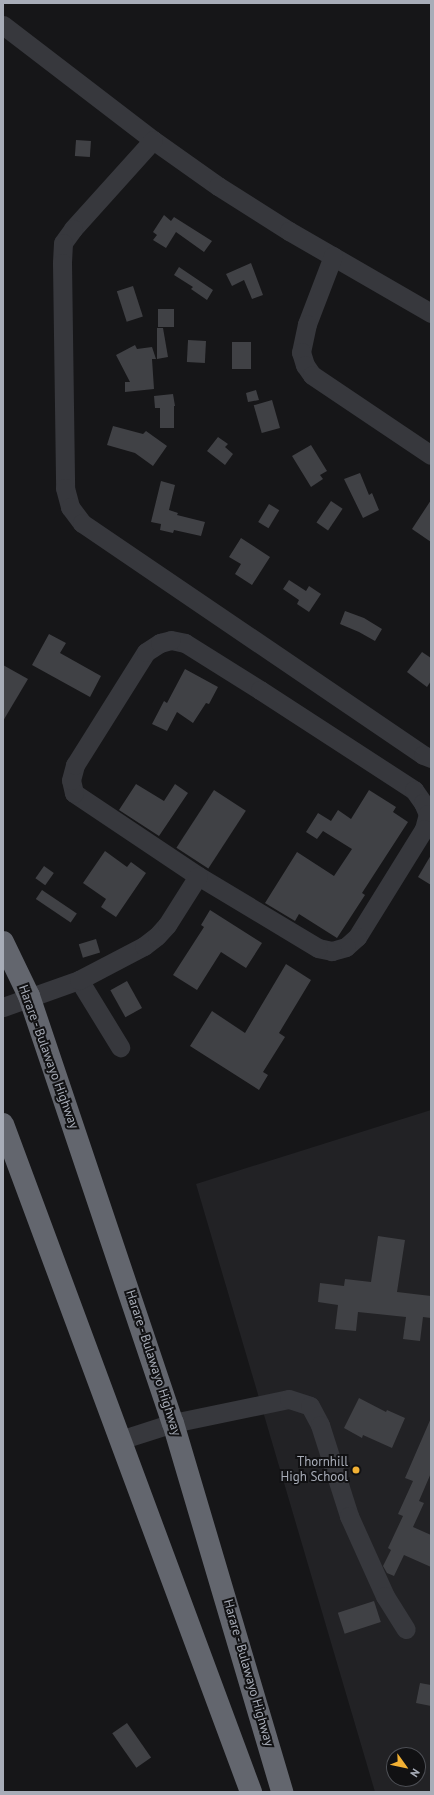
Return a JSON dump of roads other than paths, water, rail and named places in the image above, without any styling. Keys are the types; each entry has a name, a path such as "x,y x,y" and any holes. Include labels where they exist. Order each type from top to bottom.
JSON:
{"highway":[{"name":"Harare - Bulawayo Highway","path":"3,942 29,996 173,1423 282,1792"},
{"path":"3,1124 251,1792"}],"street":[{"path":"3,25 153,140 218,186 333,256 431,313"},
{"path":"153,140 73,228 63,243 65,488 70,507 82,523 424,756 431,758"},
{"path":"333,256 307,324 301,352 305,365 312,375 431,455"},
{"path":"171,640 185,643 414,790 423,803 428,814 424,829 357,937 346,947 332,951 318,948 198,876 74,793 71,780 75,765 146,652 171,640"},
{"path":"3,1007 29,996 79,980 144,946 157,936 167,925 198,876"},
{"path":"79,980 120,1047"},
{"path":"120,1440 173,1423 289,1399 310,1406 320,1425 349,1516 385,1596 406,1628"}],"place":[{"name":"Thornhill High School","path":"356,1470"}]}
